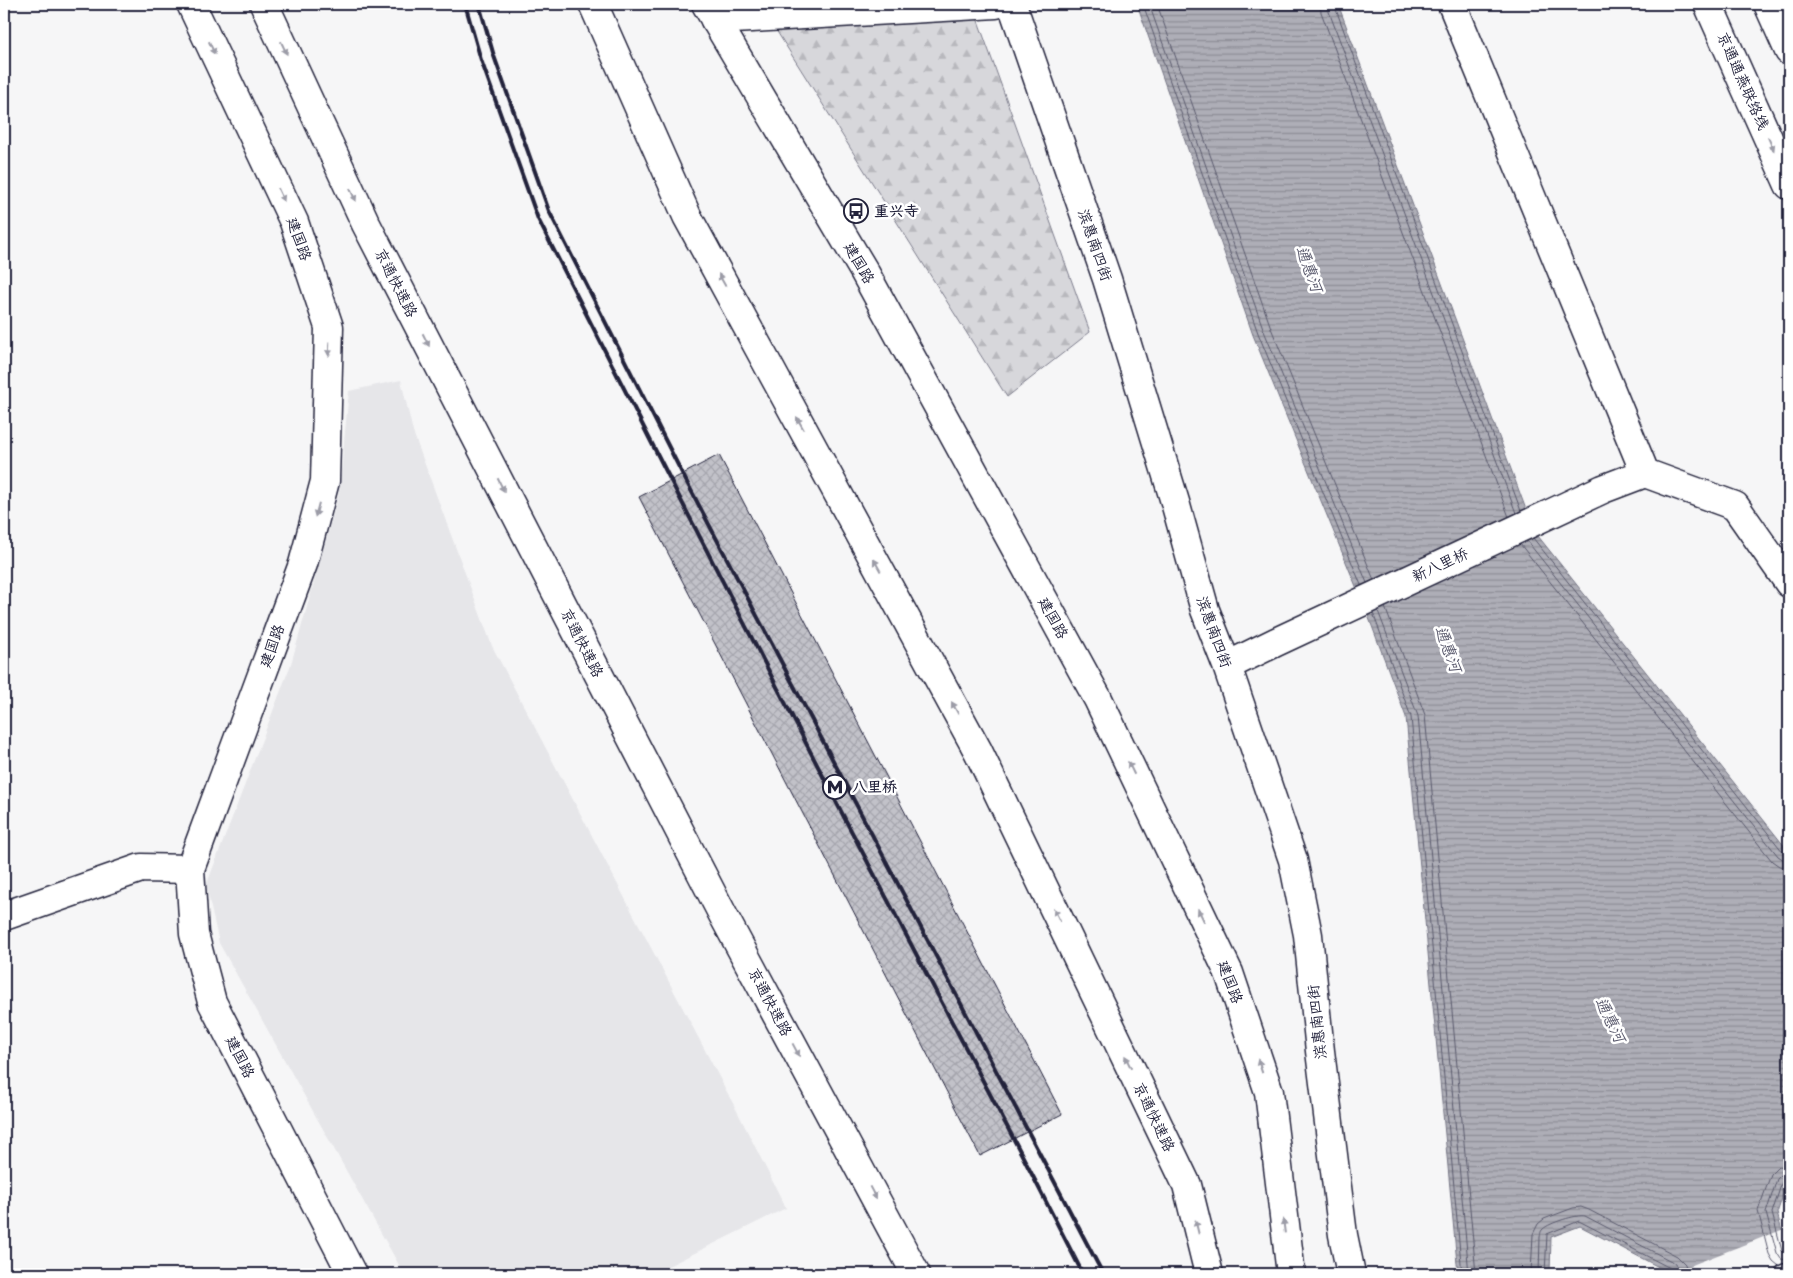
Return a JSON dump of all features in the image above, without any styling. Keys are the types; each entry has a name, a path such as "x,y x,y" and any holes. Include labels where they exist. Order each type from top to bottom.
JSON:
{"main road":[{"name":"建国路","path":"191,4 294,222 329,327 325,481 303,564 190,869 194,934 212,1002 352,1274"},
{"name":"京通快速路","path":"264,4 370,233 722,915 916,1274"},
{"name":"京通快速路","path":"593,4 687,216 978,751 1187,1185 1209,1274"},
{"path":"711,12 996,4"},
{"name":"滨惠南四街","path":"1012,4 1107,279 1175,502 1205,610 1227,666 1293,860 1308,935 1342,1235 1350,1274"},
{"path":"1452,4 1646,473 1736,506 1789,583"},
{"name":"京通通燕联络线","path":"1708,4 1789,185"},
{"path":"1768,4 1789,51"},
{"name":"建国路","path":"711,12 864,271 1098,699 1229,974 1268,1092 1291,1274"},
{"name":"新八里桥","path":"1227,666 1603,489 1646,473"},
{"path":"4,916 141,868 190,869"}],"lane":[{"path":"1785,1274 1789,1273"}],"shaded area":[{"path":"401,380 413,432 492,646 737,1111 786,1208 652,1274 404,1274 219,943 206,886 291,664 339,493 349,391"}],"green space":[{"path":"972,4 1090,332 1007,397 776,30"}],"water":[{"name":"通惠河","path":"1137,4 1338,4 1534,531 1789,852 1789,1178 1777,1213 1789,1257 1672,1274 1580,1226 1551,1237 1550,1274 1458,1274 1406,717 1369,618 1253,335"}],"pier":[{"path":"1784,1229 1789,1248 1789,1274 1669,1274"}],"building":[{"path":"719,455 1062,1114 980,1156 639,497"}],"railway":[{"path":"465,4 481,60 538,219 845,819 1083,1274"},
{"path":"479,4 494,56 549,211 683,475 1103,1274"}],"place":[{"name":"重兴寺","path":"856,211"},
{"name":"八里桥","path":"835,787"}]}
